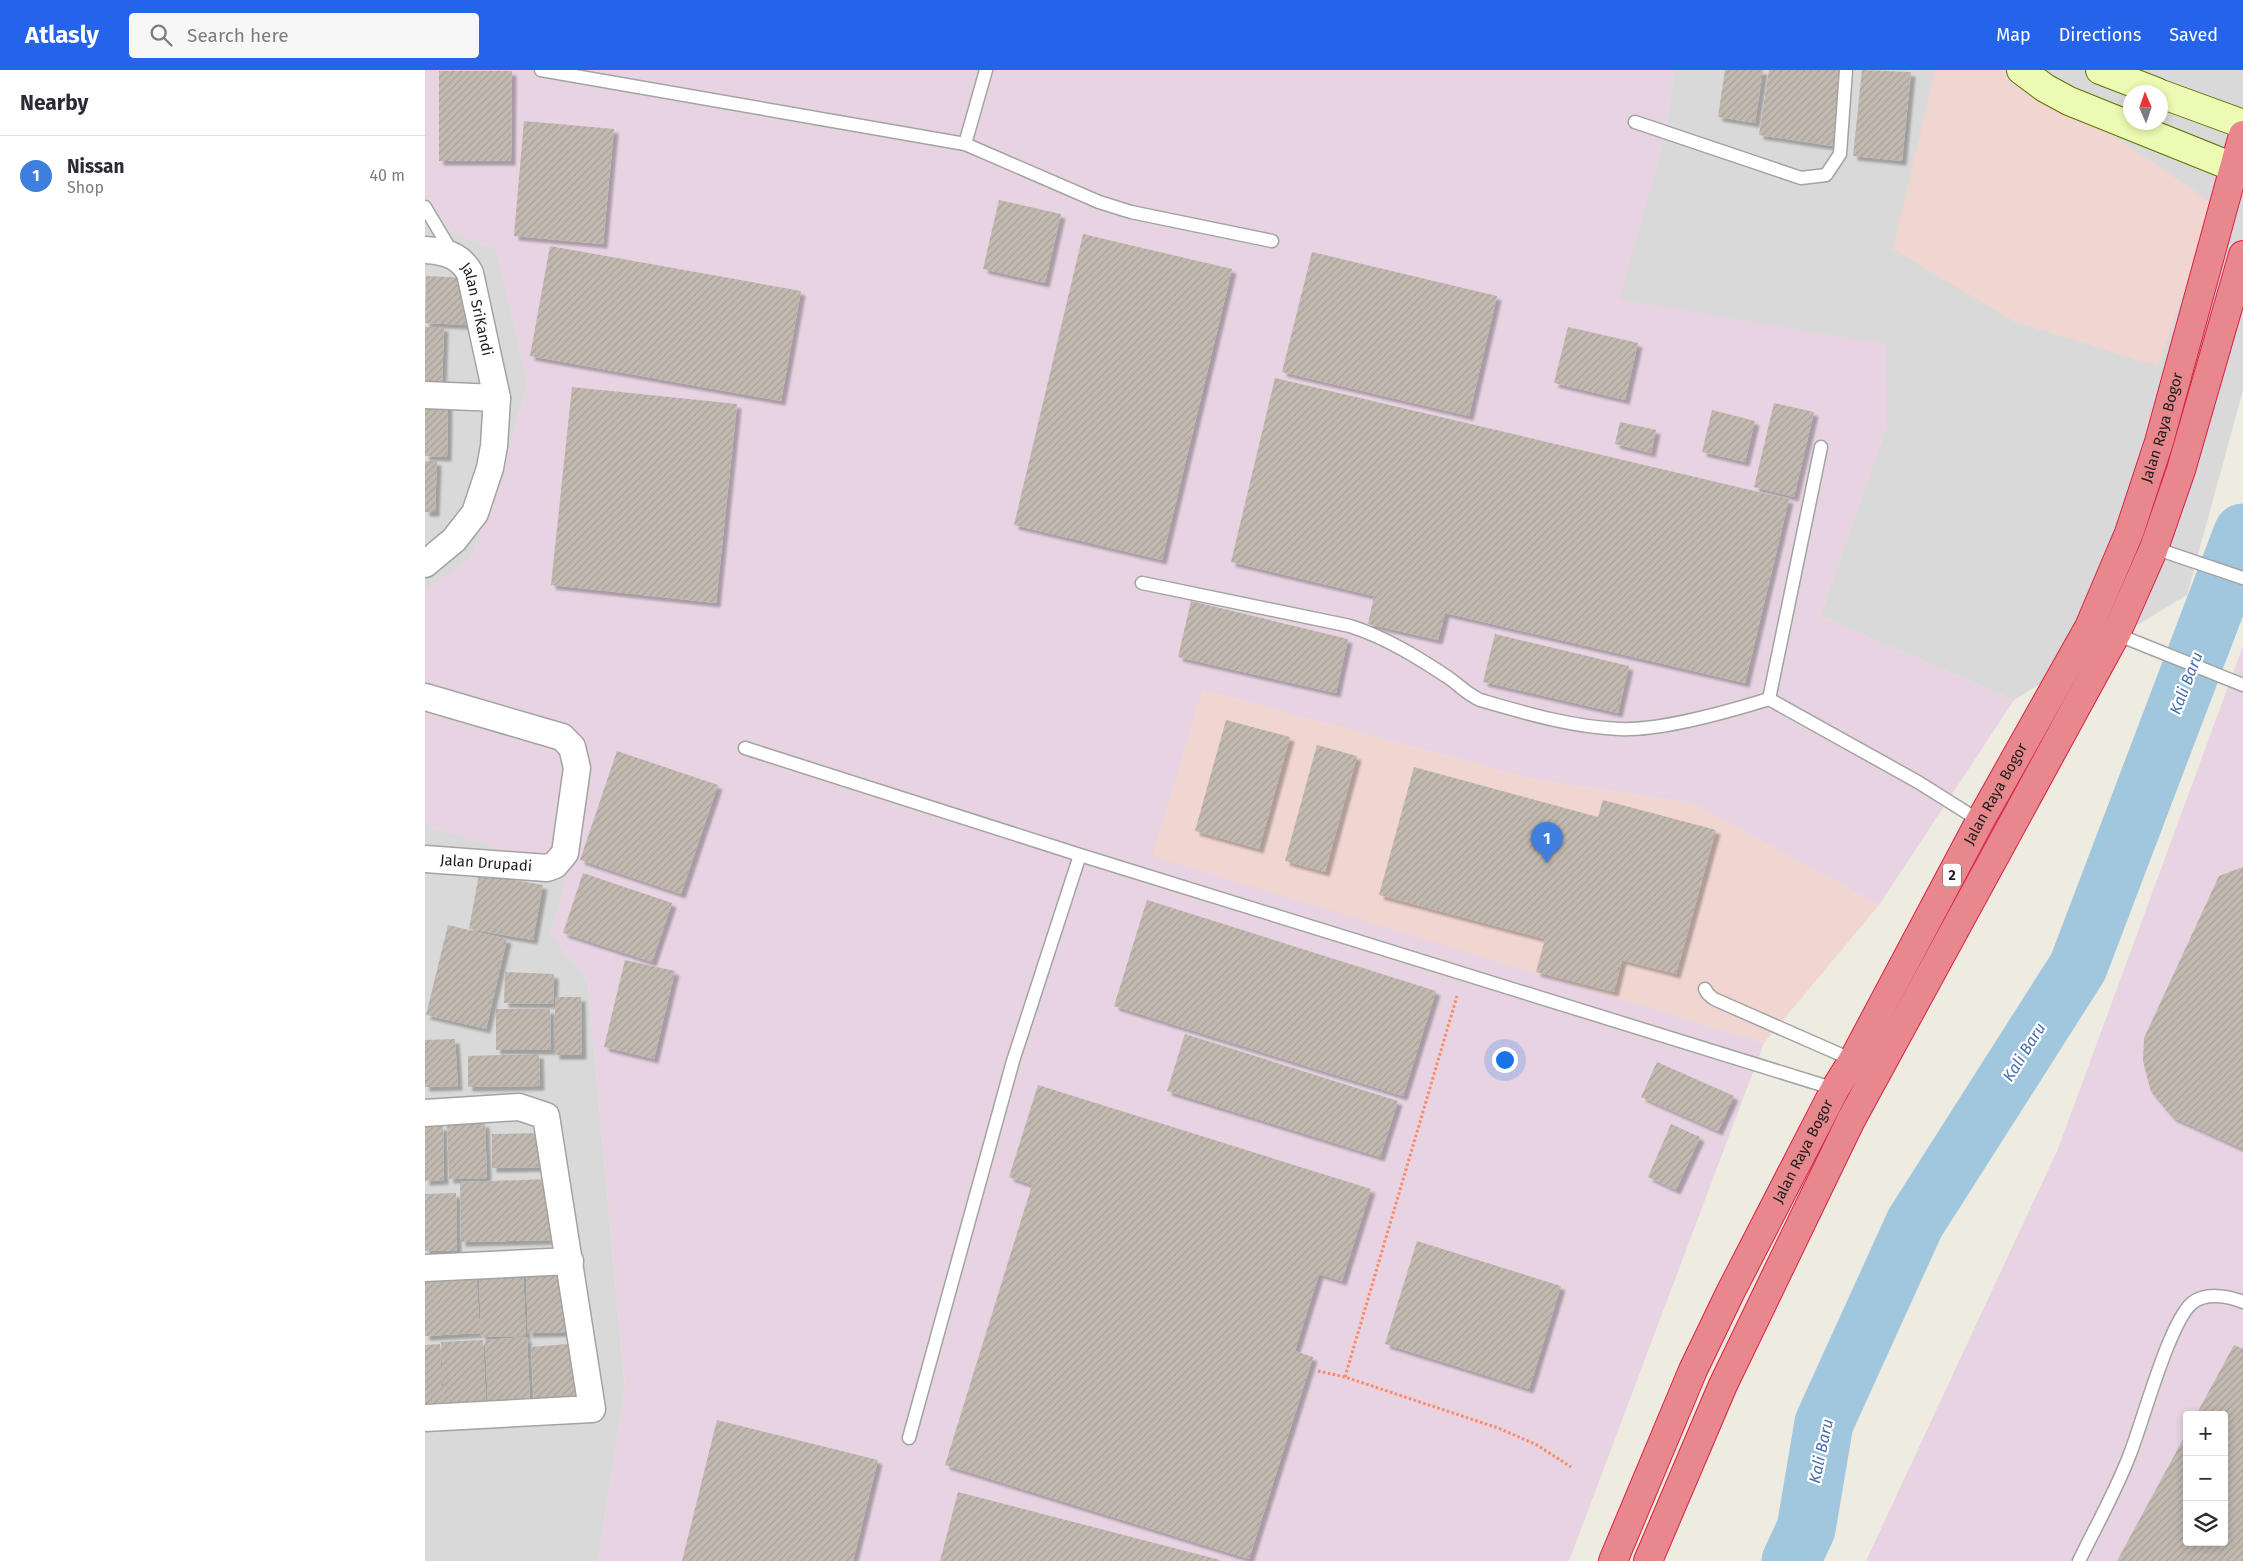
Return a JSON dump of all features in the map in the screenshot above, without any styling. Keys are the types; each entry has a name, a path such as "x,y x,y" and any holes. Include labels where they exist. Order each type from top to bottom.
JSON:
{"highway":[{"name":"Jalan Raya Bogor","path":"1613,1561 1693,1370 1729,1293 1835,1089 1853,1060 1981,821 2089,627 2129,533 2159,442 2239,169 2243,135"},
{"name":"Jalan Raya Bogor","path":"1648,1561 1723,1385 1851,1120 2128,639 2154,548 2198,415 2243,255"}],"main road":[{"path":"2021,70 2045,88 2069,101 2239,169"},
{"path":"2100,70 2139,85"},
{"path":"2168,97 2243,124"}],"street":[{"name":"Jalan SriKandi","path":"425,250 441,251 454,256 462,260 470,272 497,398 495,446 490,468 475,513 454,540 425,564"},
{"path":"425,395 497,398"},
{"path":"425,538 454,540"},
{"name":"Jalan Drupadi","path":"425,697 562,737 572,747 577,768 565,853 559,862 547,868 425,859"},
{"path":"425,1113 519,1107 547,1116 592,1409 425,1418"},
{"path":"425,1268 570,1261"}],"lane":[{"path":"541,70 965,144 1107,204 1131,212 1272,241"},
{"path":"965,144 986,70"},
{"path":"1635,122 1801,178 1826,174 1840,154 1846,70"},
{"path":"425,206 454,256"},
{"path":"1769,699 1821,447"},
{"path":"2154,548 2243,578"},
{"path":"1142,583 1351,626 1372,633 1410,652 1451,680 1468,695 1480,700 1572,724 1619,729 1653,726 1735,710 1769,699 1918,782 1981,821"},
{"path":"2128,639 2242,685"},
{"path":"745,748 1080,855 1835,1089"},
{"path":"909,1438 1013,1062 1080,855"},
{"path":"1705,989 1714,999 1853,1060"},
{"path":"2079,1561 2130,1456 2175,1330 2186,1310 2193,1303 2209,1297 2223,1296 2243,1302"}],"path":[{"path":"1345,1377 1463,974"},
{"path":"1318,1372 1345,1377 1498,1428 1537,1445 1571,1467"}],"shaded area":[{"path":"425,70 1674,70 1666,133 1620,299 1886,344 1887,425 1820,616 2014,700 1879,905 1692,803 1532,779 1203,690 1152,856 1764,1043 1569,1561 598,1561 625,1388 588,983 551,934 568,871 425,825 425,590 470,560 496,493 528,383 496,249 449,231 425,191"},
{"path":"1674,70 2243,70 2243,390 2187,595 2014,700 1820,616 1887,425 1619,299 1666,133"},
{"path":"1935,70 2016,70 2214,204 2158,366 2015,322 1893,249"},
{"path":"425,191 449,231 496,249 528,383 496,493 470,560 425,590"},
{"path":"2243,646 2243,1561 1866,1561 2058,1149"},
{"path":"1203,690 1532,779 1692,803 1879,905 1764,1043 1151,857"},
{"path":"425,825 568,871 551,934 588,983 625,1388 598,1561 425,1561"}],"building":[{"path":"1725,70 1763,70 1755,123 1718,117"},
{"path":"1769,70 1843,70 1832,146 1759,135"},
{"path":"1862,70 1911,72 1902,161 1853,156"},
{"path":"439,71 512,71 511,161 439,161"},
{"path":"524,121 614,129 603,244 514,236"},
{"path":"999,200 1061,214 1045,283 983,269"},
{"path":"1083,234 1232,269 1162,560 1014,525"},
{"path":"550,246 801,291 781,401 530,356"},
{"path":"1312,252 1497,296 1469,416 1282,372"},
{"path":"426,276 471,278 469,325 425,323"},
{"path":"425,327 444,327 442,387 425,387"},
{"path":"1568,327 1638,343 1625,400 1554,383"},
{"path":"1275,378 1789,499 1745,683 1445,613 1438,640 1368,624 1374,596 1231,562"},
{"path":"572,387 737,404 716,603 551,585"},
{"path":"425,401 448,401 447,457 425,456"},
{"path":"1774,403 1814,412 1794,497 1754,487"},
{"path":"1712,410 1755,421 1745,462 1702,452"},
{"path":"1620,422 1656,430 1651,453 1615,444"},
{"path":"425,461 437,461 435,512 425,512"},
{"path":"1191,601 1348,639 1336,693 1178,657"},
{"path":"1495,634 1629,666 1618,713 1483,682"},
{"path":"1226,720 1290,737 1259,849 1195,831"},
{"path":"1317,745 1357,756 1325,872 1285,861"},
{"path":"617,751 718,785 681,894 580,860"},
{"path":"1414,767 1598,817 1603,800 1716,830 1676,974 1622,960 1614,992 1536,972 1545,939 1379,895"},
{"path":"2243,867 2243,1149 2172,1117 2151,1092 2143,1061 2144,1038 2219,876"},
{"path":"583,873 672,903 652,962 563,933"},
{"path":"479,874 543,885 533,940 469,929"},
{"path":"1147,900 1436,991 1403,1096 1114,1006"},
{"path":"448,925 507,939 486,1029 426,1015"},
{"path":"625,960 675,971 654,1059 604,1047"},
{"path":"505,972 554,974 553,1004 504,1003"},
{"path":"555,997 581,997 582,1055 555,1055"},
{"path":"496,1009 550,1009 551,1050 496,1050"},
{"path":"1185,1034 1398,1101 1380,1157 1167,1091"},
{"path":"455,1039 458,1086 425,1087 425,1040"},
{"path":"539,1054 540,1086 468,1087 468,1056"},
{"path":"1657,1062 1734,1096 1718,1131 1641,1097"},
{"path":"1038,1085 1371,1189 1342,1281 1319,1274 1295,1351 1313,1357 1249,1559 945,1465 1032,1185 1009,1177"},
{"path":"485,1123 487,1178 449,1179 447,1124"},
{"path":"1671,1124 1700,1137 1676,1190 1648,1177"},
{"path":"425,1126 443,1126 444,1180 425,1181"},
{"path":"547,1133 548,1167 492,1168 492,1134"},
{"path":"550,1179 552,1240 461,1242 460,1182"},
{"path":"456,1193 457,1251 425,1251 425,1194"},
{"path":"1417,1241 1561,1286 1529,1389 1385,1344"},
{"path":"479,1270 523,1270 526,1336 481,1337"},
{"path":"476,1271 480,1333 425,1336 425,1273 432,1273 436,1328 433,1272"},
{"path":"570,1272 572,1332 528,1333 526,1274"},
{"path":"527,1337 530,1400 488,1403 485,1340"},
{"path":"483,1340 486,1403 444,1405 441,1342"},
{"path":"580,1343 583,1402 534,1406 531,1347"},
{"path":"440,1344 443,1406 425,1407 425,1345"},
{"path":"2234,1345 2243,1349 2243,1561 2117,1561 2183,1439 2183,1546 2228,1546 2228,1411 2198,1411"},
{"path":"717,1420 878,1460 853,1561 682,1561"},
{"path":"958,1492 1220,1560 1220,1561 940,1561"}],"waterway":[{"name":"Kali Baru","path":"1791,1561 1806,1529 1824,1423 1915,1223 2078,967 2243,533"}],"place":[{"name":"Nissan","path":"1547,863"}]}
